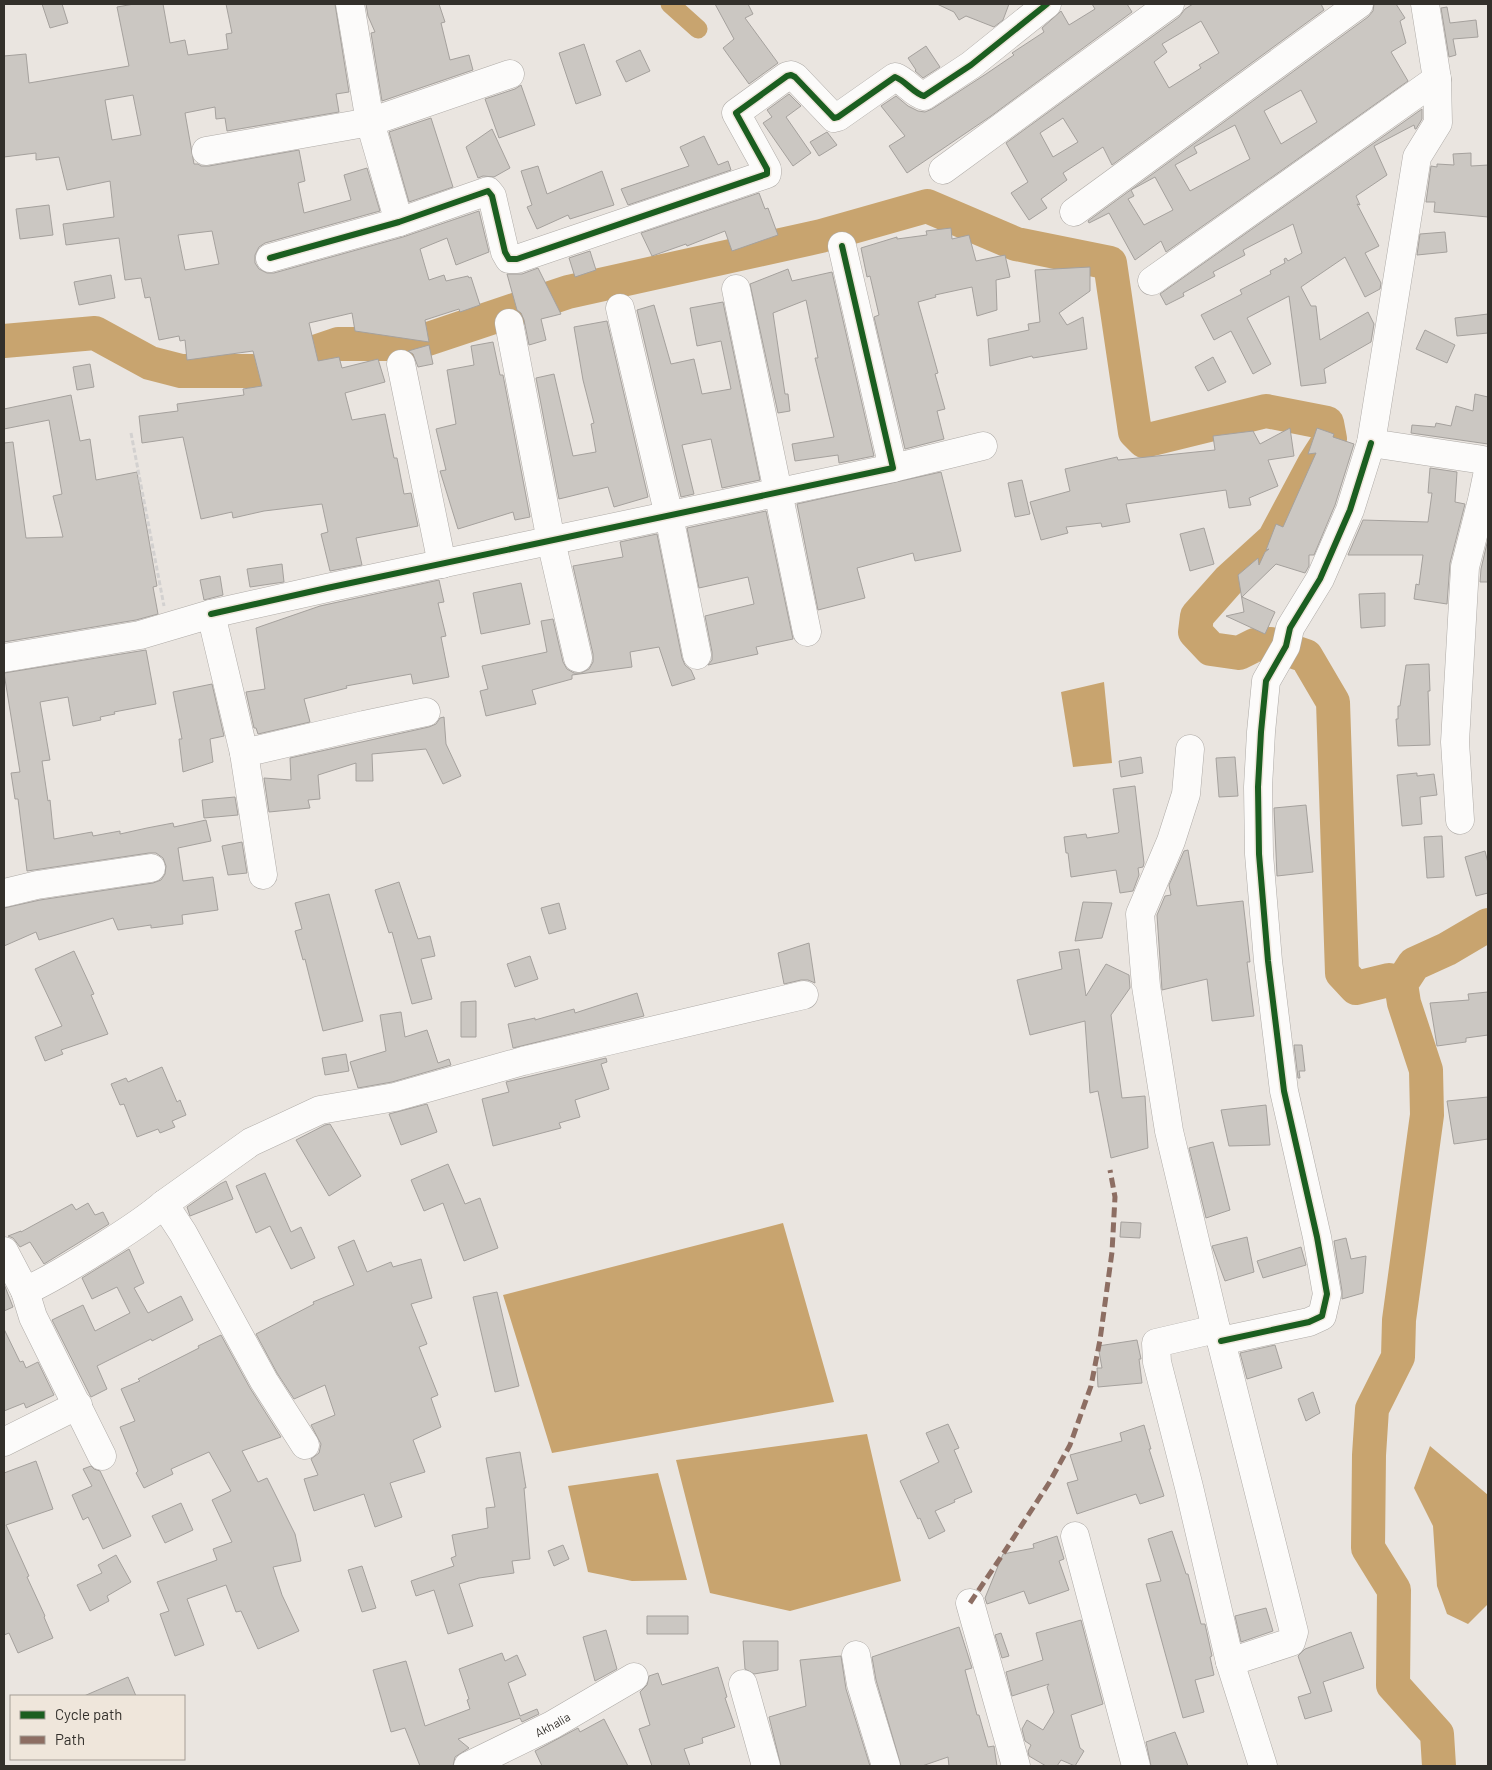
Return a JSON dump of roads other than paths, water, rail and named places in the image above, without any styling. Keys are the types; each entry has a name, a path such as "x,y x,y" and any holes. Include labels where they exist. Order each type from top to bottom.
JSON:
{"street":[{"path":"350,4 370,122 399,222"},
{"path":"270,258 399,222 488,191 492,196 505,252 509,259 517,259 767,174 767,169 736,113 786,76 791,74 795,77 834,118 895,77 924,96 970,65 1047,4"},
{"path":"944,170 1170,4"},
{"path":"1074,212 1359,4"},
{"path":"1262,1766 1230,1662 1157,1362 1156,1343 1309,1322 1322,1316 1327,1294 1318,1237 1284,1091 1268,960 1259,854 1258,787 1262,711 1266,681 1280,656 1290,628 1320,579 1350,510 1371,443 1417,157 1438,123 1437,79 1424,4"},
{"path":"206,151 370,122 510,74"},
{"path":"1152,281 1437,79"},
{"path":"842,246 893,468"},
{"path":"736,289 807,632"},
{"path":"620,308 669,516 697,655"},
{"path":"509,322 551,541 578,658"},
{"path":"401,364 442,564"},
{"path":"1371,443 1477,459 1487,461 1488,465"},
{"path":"4,658 140,635 211,614 893,468 983,446"},
{"path":"1460,820 1456,742 1465,567 1488,471"},
{"path":"211,614 244,753 263,875"},
{"path":"244,753 364,724 426,712"},
{"path":"1190,749 1186,794 1170,841 1140,914 1146,986 1169,1131 1294,1632 1291,1642 1230,1662"},
{"path":"4,893 47,883 151,868"},
{"path":"25,1291 68,1268 146,1218 251,1142 320,1110 394,1097 523,1061 804,995"},
{"path":"164,1204 183,1234 264,1381 305,1445"},
{"path":"4,1251 25,1291 33,1316 102,1456"},
{"path":"4,1442 78,1406"},
{"path":"1074,1536 1136,1766"},
{"path":"970,1603 1016,1766"},
{"path":"856,1656 861,1684 886,1766"},
{"name":"Akhalia","path":"468,1766 552,1725 634,1677"},
{"path":"743,1684 766,1766"}],"waterway":[{"path":"670,4 698,29"},
{"path":"4,341 95,333 150,363 181,371 259,371 338,344 388,344 428,339 568,292 821,236 927,206 1016,244 1110,263 1135,432 1144,441 1266,411 1327,423 1330,439 1314,464 1274,539 1229,580 1197,616 1195,632 1211,649 1239,653 1255,645 1271,644 1306,656 1333,702 1342,973 1356,988 1389,980 1401,984"},
{"path":"1439,1766 1437,1734 1393,1685 1394,1590 1368,1548 1369,1455 1372,1409 1398,1357 1399,1320 1427,1115 1426,1070 1404,1003 1401,984 1414,964 1447,949 1488,925"}]}
